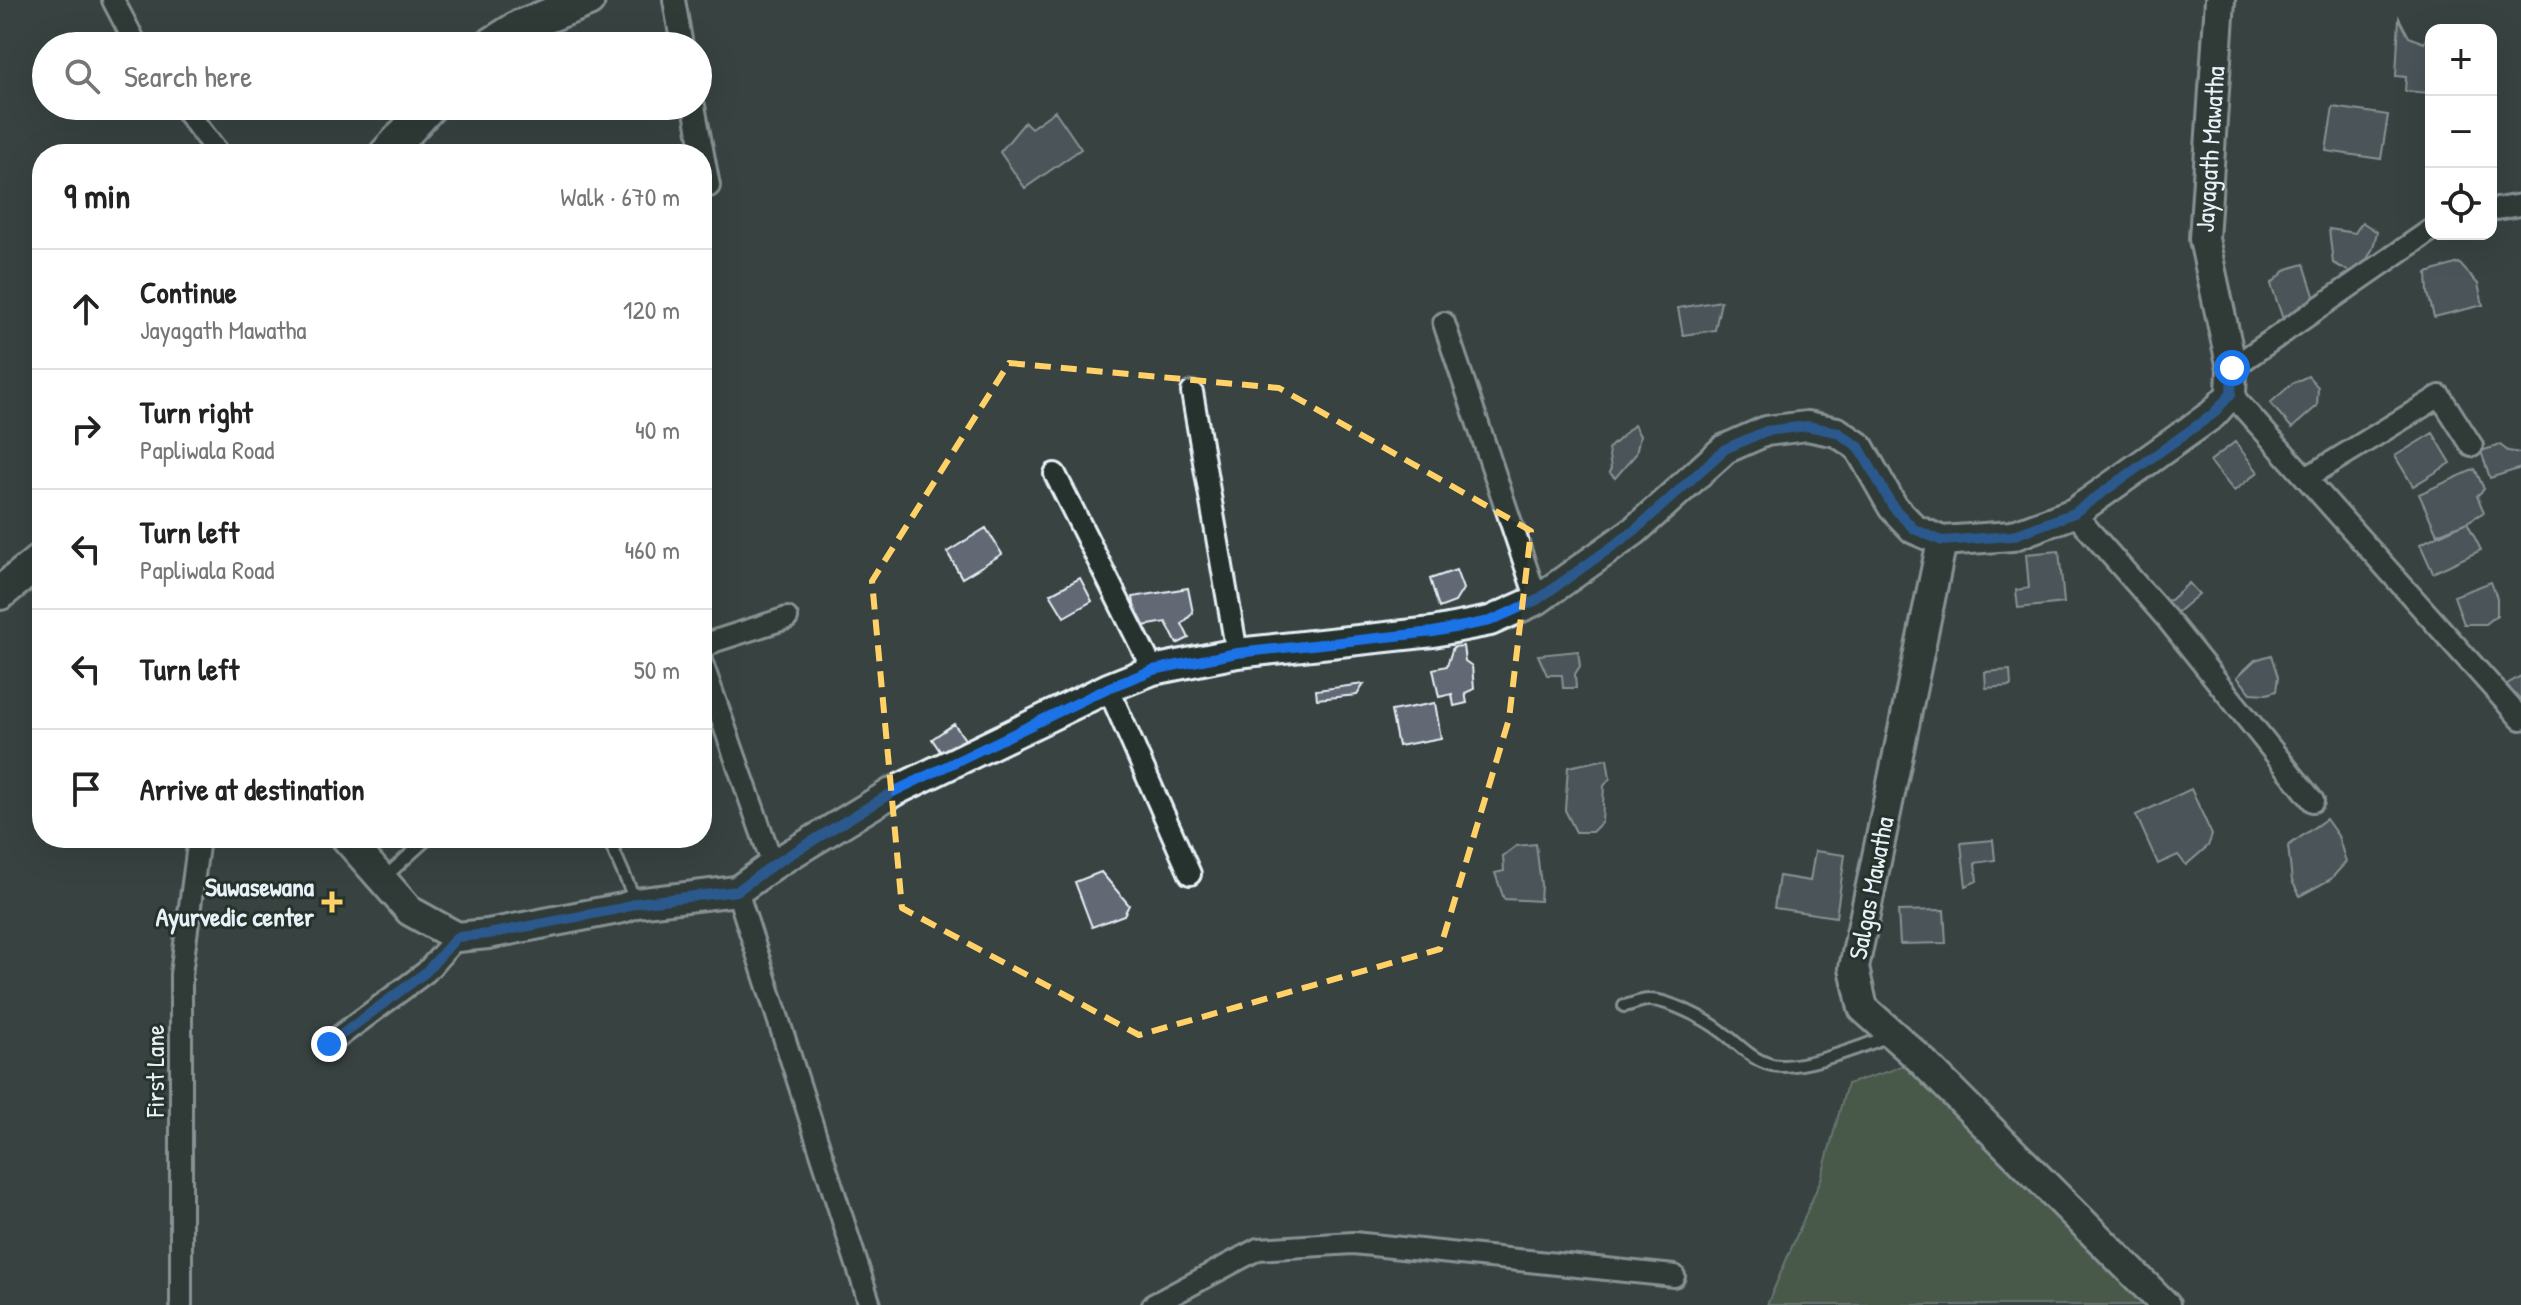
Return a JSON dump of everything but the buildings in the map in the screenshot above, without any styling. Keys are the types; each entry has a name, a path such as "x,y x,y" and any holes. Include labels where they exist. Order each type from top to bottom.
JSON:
{"main road":[{"path":"511,32 588,0"},
{"path":"395,144 417,120"},
{"path":"0,593 32,567"}],"street":[{"path":"113,0 130,32"},
{"path":"674,0 680,32"},
{"name":"Jayagath Mawatha","path":"2220,0 2204,239 2231,381"},
{"path":"193,120 211,144"},
{"path":"697,120 701,144"},
{"path":"2497,209 2521,205"},
{"path":"355,848 410,911 457,937 488,934 636,903 737,891 773,865 893,792 1108,688 1153,670 1237,653 1433,632 1490,621 1537,600 1634,531 1725,449 1766,431 1807,426 1837,432 1859,447 1893,507 1914,529 1942,541 2012,536 2074,513 2213,414 2231,381 2425,235"},
{"path":"1444,323 1537,600"},
{"path":"2231,381 2306,478 2521,719"},
{"path":"1192,392 1237,653"},
{"path":"2306,478 2440,396 2472,446"},
{"path":"1055,474 1153,670"},
{"path":"2074,513 2168,620 2313,801"},
{"name":"Salgas Mawatha","path":"1942,541 1854,968 1863,1008 1893,1034 2165,1305"},
{"path":"712,643 787,618"},
{"path":"1108,688 1190,874"},
{"path":"712,691 773,865"},
{"name":"First Lane","path":"181,1305 181,974 198,848"},
{"path":"737,891 870,1305"},
{"path":"329,1044 426,972 457,937"},
{"path":"1153,1305 1258,1249 1353,1243 1674,1276"}],"lane":[{"path":"383,879 417,848"},
{"path":"612,848 636,903"},
{"path":"1624,1006 1649,1000 1690,1011 1721,1030 1749,1055 1773,1065 1795,1065 1859,1048 1893,1034"}],"highlighted area":[{"path":"1009,363 1279,388 1531,531 1509,719 1440,949 1139,1035 902,908 872,581"}],"green space":[{"path":"1919,1058 2165,1305 1767,1305 1821,1179 1847,1084"}],"place":[{"name":"Suwasewana Ayurvedic center","path":"332,902"}],"route":[{"path":"329,1044 426,972 457,937 488,934 636,903 737,891 773,865 893,792 1108,688 1153,670 1237,653 1433,632 1490,621 1537,600 1634,531 1725,449 1766,431 1807,426 1837,432 1859,447 1893,507 1914,529 1942,541 2012,536 2074,513 2213,414 2231,394 2232,368"}]}
